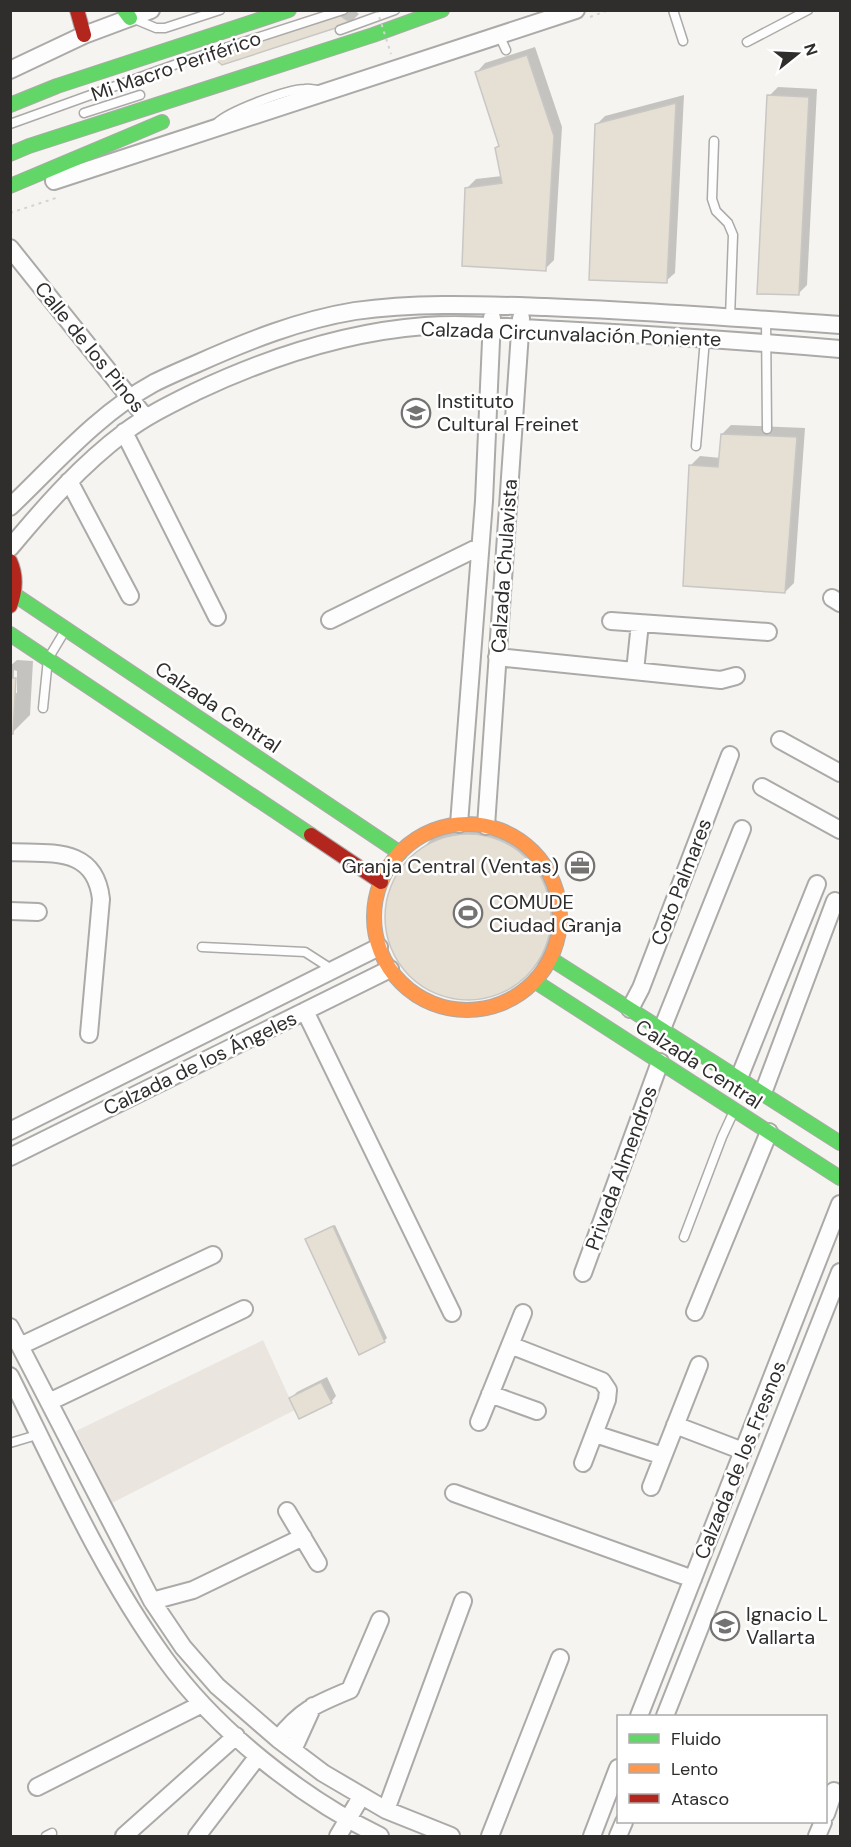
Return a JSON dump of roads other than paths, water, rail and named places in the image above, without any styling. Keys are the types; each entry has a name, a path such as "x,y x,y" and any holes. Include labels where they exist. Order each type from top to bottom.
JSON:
{"main road":[{"path":"77,10 84,36"},
{"path":"10,105 57,87 289,10"},
{"path":"10,154 373,35 442,10"},
{"path":"216,101 373,35"},
{"path":"10,186 172,118"},
{"path":"10,561 16,580 13,600"},
{"name":"Calzada Central","path":"13,600 66,629 400,853"},
{"path":"10,634 381,882"},
{"path":"459,824 486,826 504,831 520,841 535,853 546,868 555,885 559,903 561,922 558,941 551,958 536,982 517,997 496,1007 472,1011 448,1009 425,1001 405,987 390,969 379,946 374,914 381,882 400,853 427,833 459,824"},
{"name":"Calzada Central","path":"551,958 840,1143"},
{"name":"Calzada Central","path":"536,982 840,1178"}],"street":[{"path":"10,70 127,14 151,10"},
{"path":"10,196 332,91 503,43 576,10"},
{"name":"Calle de los Pinos","path":"10,248 146,418"},
{"name":"Calzada Circunvalación Poniente","path":"10,507 96,424 154,383 221,352 313,320 356,311 422,305 492,305 639,311 840,325"},
{"name":"Calzada Chulavista","path":"459,824 484,501 492,305"},
{"name":"Calzada Chulavista","path":"486,826 521,306"},
{"path":"638,334 639,311"},
{"path":"313,320 320,344"},
{"name":"Calzada Circunvalación Poniente","path":"10,548 69,481 124,432 146,418 230,376 320,344 361,335 425,326 638,334 840,349"},
{"path":"124,432 217,617"},
{"path":"69,481 130,596"},
{"path":"484,501 508,502"},
{"path":"330,620 479,547"},
{"path":"611,621 768,632"},
{"path":"635,671 640,623"},
{"path":"497,657 721,680 736,676"},
{"path":"780,740 840,773"},
{"name":"Coto Palmares","path":"630,1009 641,988 730,755"},
{"path":"762,787 840,830"},
{"path":"662,1029 742,829"},
{"path":"10,852 71,855 88,866 98,883 101,899 89,1034"},
{"path":"739,1078 817,884"},
{"path":"763,1093 835,901"},
{"path":"10,911 38,912"},
{"name":"Calzada de los Ángeles","path":"10,1131 379,946"},
{"name":"Calzada de los Ángeles","path":"10,1157 390,969"},
{"path":"305,1011 453,1313"},
{"name":"Privada Almendros","path":"583,1273 660,1062"},
{"path":"695,1312 769,1132"},
{"name":"Calzada de los Fresnos","path":"639,1715 840,1204"},
{"path":"20,1346 213,1255"},
{"name":"Calzada de los Fresnos","path":"665,1715 840,1272"},
{"path":"49,1402 244,1309"},
{"path":"479,1422 523,1313"},
{"path":"10,1327 157,1607 183,1647 217,1686 278,1739 322,1773 386,1810 451,1836"},
{"path":"510,1345 602,1381 608,1390 608,1400 583,1463"},
{"path":"651,1487 699,1365"},
{"path":"10,1376 82,1519 133,1612 165,1660 202,1704 258,1756 310,1796 348,1821 380,1836"},
{"path":"490,1394 537,1411"},
{"path":"675,1425 743,1451"},
{"path":"595,1434 663,1456"},
{"path":"454,1493 693,1579"},
{"path":"82,1519 105,1509"},
{"path":"288,1511 318,1563"},
{"path":"157,1607 303,1537"},
{"path":"705,1548 728,1558"},
{"path":"386,1810 463,1601"},
{"path":"278,1739 292,1721 313,1705 350,1690 380,1620"},
{"path":"490,1836 560,1658"},
{"path":"650,1687 673,1697"},
{"path":"37,1787 202,1704"},
{"path":"293,1750 313,1705"},
{"path":"124,1836 236,1736"},
{"path":"197,1836 258,1756"},
{"path":"592,1836 617,1771"},
{"path":"827,1808 833,1791"},
{"path":"338,1836 361,1797"}],"lane":[{"path":"127,14 156,27 165,28 220,10"},
{"name":"Mi Macro Periférico","path":"10,124 185,61 343,10"},
{"path":"329,34 395,10"},
{"path":"673,10 683,41"},
{"path":"747,42 808,10"},
{"path":"74,117 150,92"},
{"path":"714,141 712,199 716,211 728,223 733,235 730,318"},
{"path":"766,320 767,429"},
{"path":"696,447 705,339"},
{"path":"43,708 48,659 66,629"},
{"path":"202,947 305,952 333,970"},
{"path":"684,1237 722,1137 735,1111"},
{"path":"10,1443 40,1434"}],"place":[{"name":"Instituto Cultural Freinet","path":"416,413"},
{"name":"Granja Central (Ventas)","path":"580,866"},
{"name":"COMUDE Ciudad Granja","path":"468,913"},
{"name":"Ignacio L Vallarta","path":"725,1626"}]}
